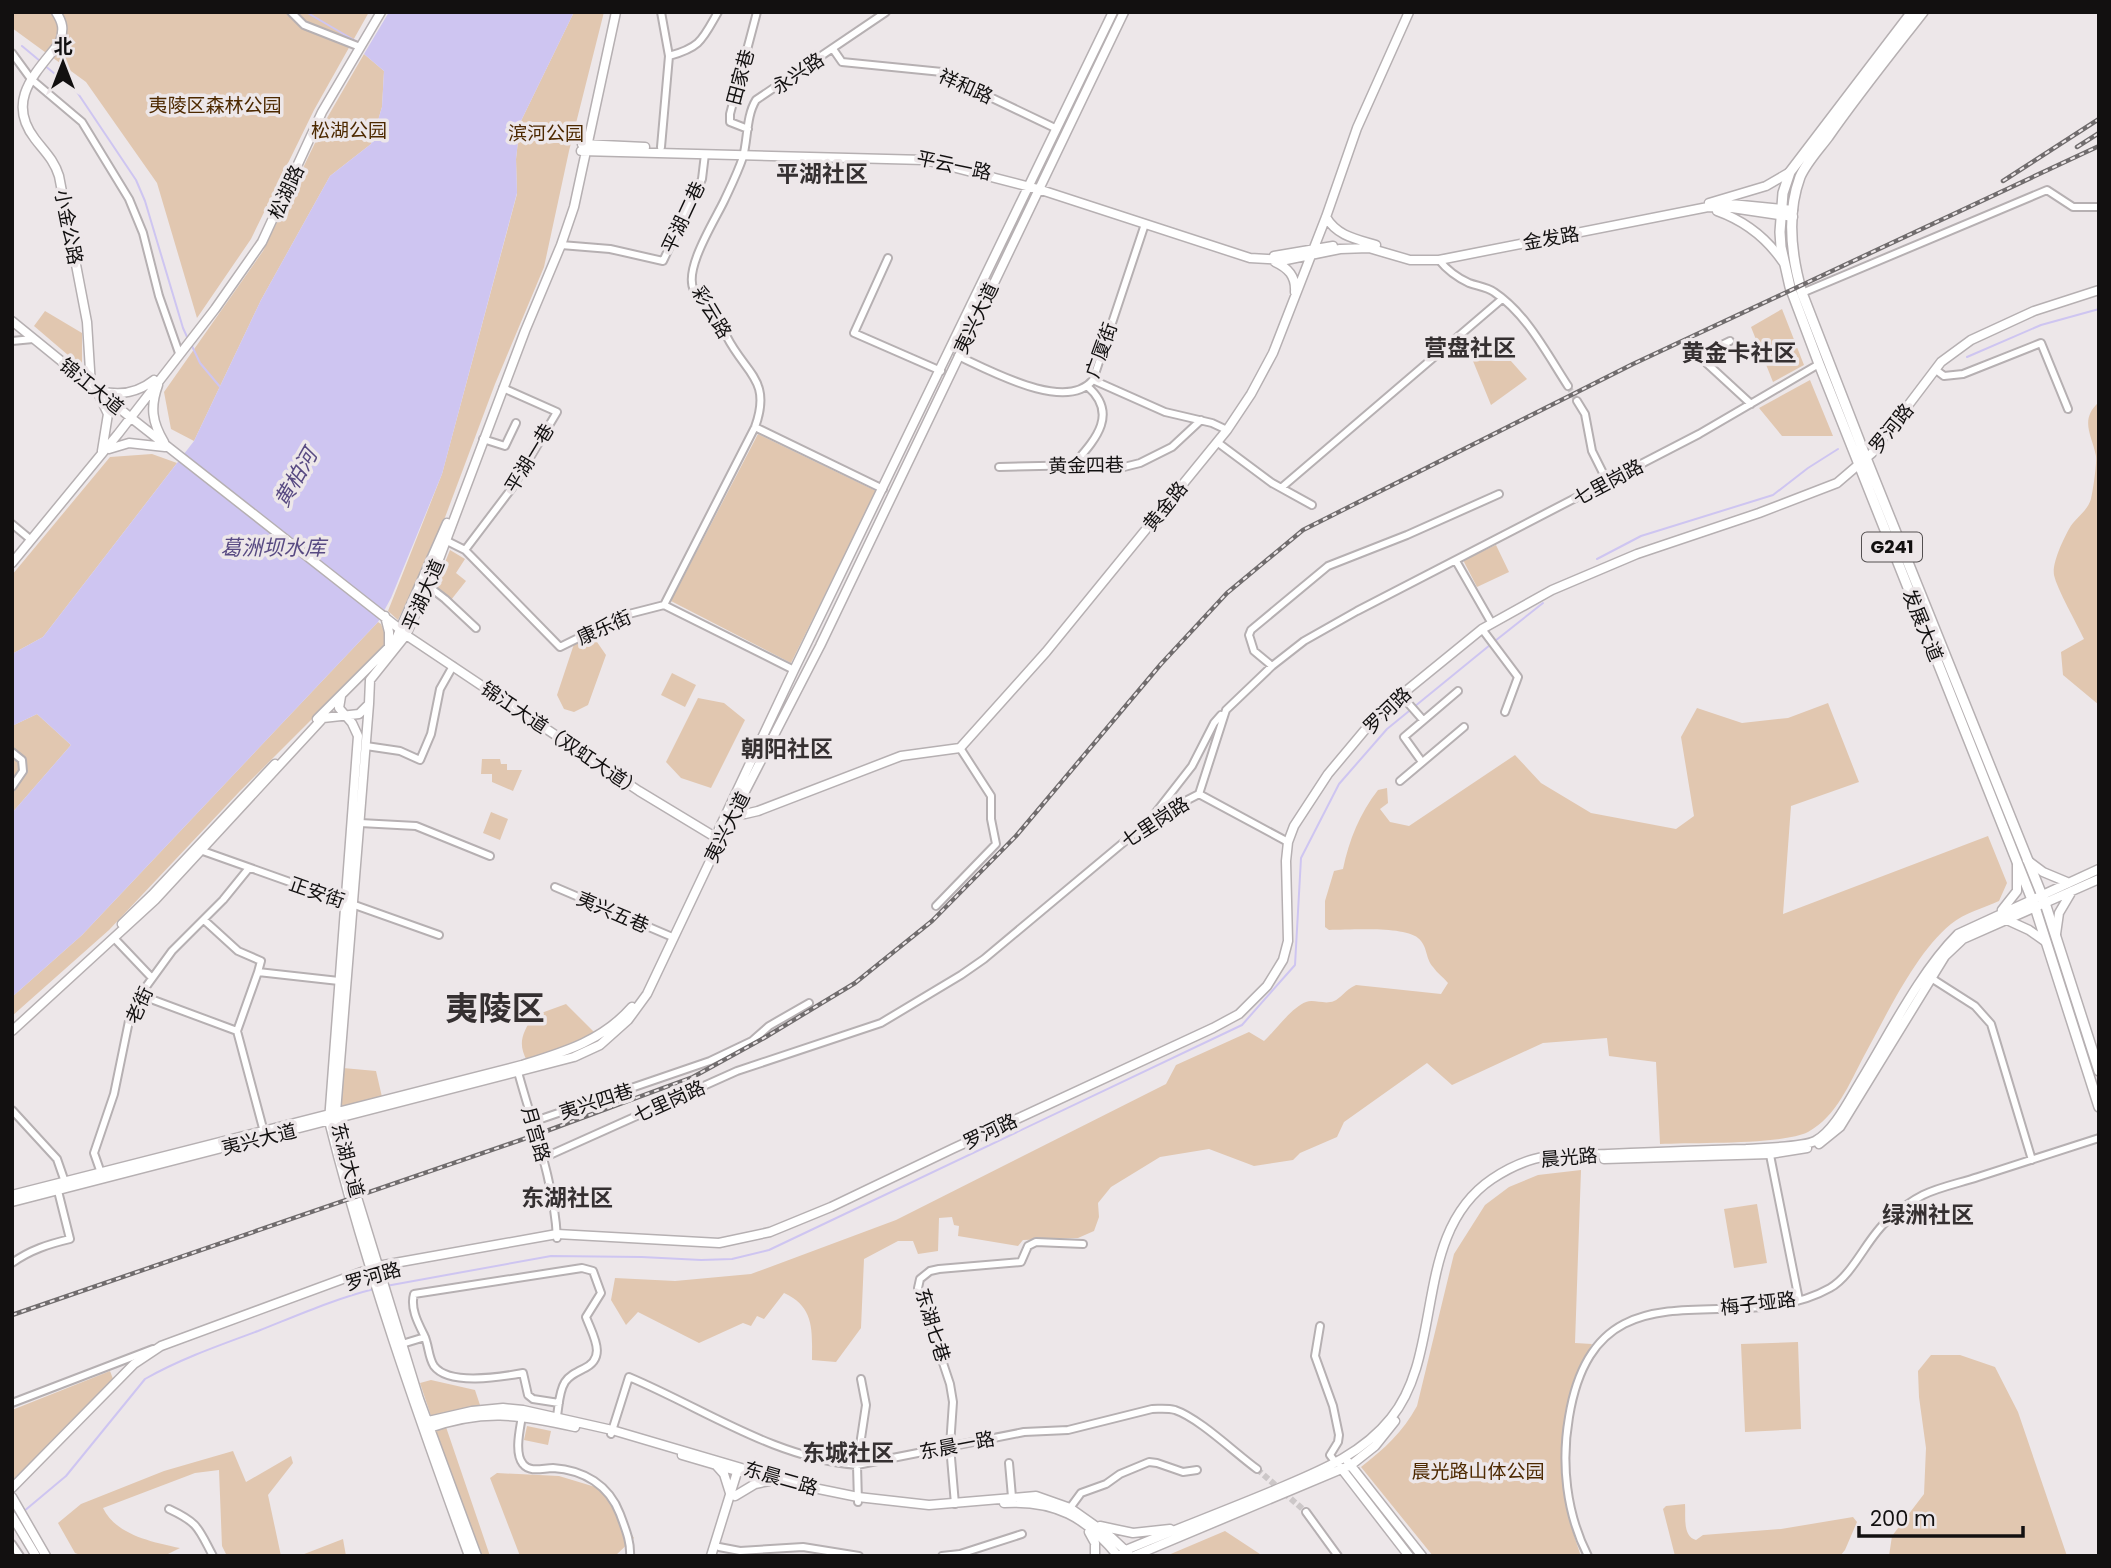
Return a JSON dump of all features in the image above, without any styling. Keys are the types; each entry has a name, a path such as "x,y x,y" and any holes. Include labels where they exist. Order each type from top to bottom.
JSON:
{"highway":[{"name":"发展大道","path":"1863,461 1819,364 1790,287 1780,232 1781,212 1790,172 1912,12"},
{"name":"发展大道","path":"1923,12 1846,111 1801,175 1793,214 1794,266 1863,461 2022,861 2099,1107"},
{"name":"发展大道","path":"2022,861 2043,899 2099,1071"}],"main road":[{"path":"31,79 60,41 63,22 56,12"},
{"name":"松湖路","path":"130,417 262,242 322,112 381,12"},
{"name":"平湖大道","path":"12,1024 152,895 323,718 359,714 369,704 370,680 403,632 427,585 499,386 557,244 570,206 614,12"},
{"name":"夷兴大道","path":"12,1202 522,1065 576,1048 599,1036 624,1016 643,992 718,839 820,646 958,356 1035,186 1057,129 1114,12"},
{"name":"夷兴大道","path":"12,1195 587,1053 628,1020 647,994 794,670 940,371 1124,12"},
{"name":"黄金路","path":"960,748 1046,652 1227,430 1251,394 1273,353 1357,128 1409,12"},
{"name":"小金公路","path":"31,79 24,95 24,119 35,138 52,158 59,176 87,322 94,388 108,414 101,454"},
{"name":"平湖大道","path":"12,1031 155,900 198,849 342,693 403,632 444,539 561,245 574,207 583,148"},
{"name":"平云一路","path":"583,148 661,148 925,160 1035,186 1251,254 1312,253"},
{"name":"平云一路","path":"583,148 705,154 743,153"},
{"path":"1708,205 1766,187 1790,172"},
{"name":"平云一路","path":"1035,186 1250,258 1272,261 1312,253"},
{"name":"金发路","path":"1312,253 1359,243 1376,245 1410,256 1438,256 1733,202 1793,214"},
{"path":"1708,205 1737,218 1756,231 1786,266"},
{"name":"金发路","path":"1312,253 1369,248 1410,260 1439,260 1708,205"},
{"path":"1326,217 1330,225 1344,236 1376,245"},
{"path":"1272,261 1288,270 1294,277 1295,297"},
{"name":"罗河路","path":"12,1488 134,1364 161,1346 375,1269 557,1236 720,1247 773,1236 796,1222 1239,1014 1267,986 1283,960 1288,941 1286,861 1288,842 1294,826 1328,774 1374,719 1401,695 1492,622 1552,590 1614,563 1837,483 1863,461 1905,412 1941,362 1971,340 2034,311 2099,289"},
{"name":"锦江大道","path":"12,321 170,449 385,616"},
{"path":"94,388 109,393 134,391 163,375"},
{"path":"163,375 154,397 153,418 170,449"},
{"path":"12,563 130,417"},
{"path":"101,454 114,445 129,443 170,449"},
{"path":"385,616 389,648"},
{"name":"锦江大道（双虹大道）","path":"385,616 403,632 639,791 718,839"},
{"name":"东湖大道","path":"333,1117 358,736 339,708 342,693"},
{"name":"东湖大道","path":"369,704 360,823 339,981 333,1117 384,1301 469,1556"},
{"path":"734,813 758,811 901,756 960,748"},
{"path":"2046,942 2029,930 2001,917 2017,891 2022,861 2067,882"},
{"name":"晨光路","path":"2043,899 2067,882 2099,869"},
{"name":"晨光路","path":"1118,1556 1130,1554 1344,1464 1375,1446 1411,1394 1422,1361 1448,1242 1475,1201 1493,1184 1534,1164 1815,1147 1840,1127 1928,977 1963,939 2001,917 2099,879"},
{"path":"2056,936 2059,913 2072,891"},
{"name":"罗河路","path":"12,1496 137,1368 150,1358 164,1350 375,1269"},
{"name":"东湖大道","path":"384,1301 401,1344 425,1425 477,1556"},
{"name":"东晨二路","path":"425,1425 473,1416 522,1413 612,1432 858,1499"},
{"name":"东晨二路","path":"612,1432 716,1465 740,1469 769,1481 858,1499 918,1504 1034,1502 1050,1505 1086,1522 1130,1554"},
{"path":"1344,1464 1409,1556"},
{"path":"1344,1464 1422,1556"},
{"name":"晨光路","path":"1130,1554 1187,1526 1344,1464"},
{"path":"716,1465 724,1474 732,1495"},
{"path":"715,1553 740,1469"},
{"path":"732,1495 755,1484 769,1481"},
{"path":"12,1496 36,1556"},
{"name":"东晨二路","path":"955,1504 1036,1496 1052,1500 1070,1508 1106,1541 1118,1556"},
{"path":"12,1516 46,1556"},
{"path":"1086,1522 1133,1533 1187,1526"},
{"path":"1086,1522 1095,1544 1095,1556"}],"street":[{"path":"291,12 304,25 360,47"},
{"path":"661,12 669,56 661,148"},
{"path":"669,56 700,42 718,12"},
{"name":"田家巷","path":"748,129 733,125 730,122 730,114 757,12"},
{"name":"永兴路","path":"743,153 752,107 756,100 886,12"},
{"name":"祥和路","path":"833,49 842,62 942,72 1057,129"},
{"path":"12,53 31,79 82,122 129,199 143,233 159,296 182,350"},
{"name":"彩云路","path":"664,604 755,427 762,408 762,393 727,338 717,315 694,289 691,275 696,259 736,177 743,153"},
{"name":"平湖二巷","path":"561,245 610,249 663,261 702,179 705,154"},
{"path":"1802,293 2048,190 2073,207 2099,207"},
{"name":"广厦街","path":"958,356 1016,382 1056,393 1087,386 1093,380 1145,224"},
{"path":"888,258 854,333 940,371"},
{"path":"1439,260 1448,271 1468,283 1493,290 1516,310 1569,386"},
{"path":"1281,488 1502,299"},
{"path":"12,341 33,339"},
{"path":"1730,341 1703,354 1701,358 1751,404"},
{"path":"1936,370 1944,376 1964,374 2041,344 2068,410"},
{"name":"七里岗路","path":"544,1158 737,1071 881,1023 961,975 984,959 1142,827 1199,794 1226,710 1272,666 1304,642 1357,611 1608,483 1819,364"},
{"path":"1093,380 1165,412 1201,420 1227,430"},
{"path":"1073,465 1096,439 1103,415 1099,401 1087,386"},
{"name":"平湖一巷","path":"464,550 512,488 557,412 503,388"},
{"path":"1577,401 1585,414 1591,451 1608,483"},
{"name":"黄金四巷","path":"999,467 1124,467 1140,463 1172,447 1201,420"},
{"path":"484,439 505,446 516,423"},
{"path":"755,427 883,489"},
{"path":"1217,442 1281,488 1312,505"},
{"path":"1272,666 1254,651 1249,635 1251,630 1328,566 1499,494"},
{"path":"12,524 30,539"},
{"name":"康乐街","path":"444,539 464,550 560,647 625,615 664,604"},
{"path":"1456,562 1492,622"},
{"path":"427,585 445,598 476,628"},
{"path":"664,604 794,670"},
{"path":"1482,629 1518,677 1505,712"},
{"path":"366,746 400,751 420,760 431,734 440,689 453,666"},
{"path":"1422,762 1404,737 1458,691"},
{"path":"1401,695 1423,720"},
{"path":"1142,827 1159,810 1192,766 1214,723 1226,710"},
{"path":"1400,781 1464,727"},
{"path":"936,906 996,844 991,819 991,796 960,748"},
{"path":"12,752 22,760 23,771 12,787"},
{"path":"1199,794 1288,842"},
{"path":"360,823 416,826 490,856"},
{"name":"正安街","path":"198,849 439,935"},
{"name":"老街","path":"101,1173 94,1153 114,1094 130,1016 141,995 172,951 204,920 249,868"},
{"name":"夷兴五巷","path":"555,887 670,936"},
{"path":"204,920 238,951 261,961 237,1031 264,1132"},
{"path":"114,938 152,978"},
{"path":"258,972 339,981"},
{"path":"1928,977 1975,1006 1991,1024 2032,1160"},
{"path":"141,995 237,1031"},
{"name":"夷兴四巷","path":"532,1122 710,1061 752,1041 769,1026 809,1003"},
{"name":"月宫路","path":"518,1072 544,1158 557,1220 557,1236"},
{"path":"12,1110 57,1159 65,1182"},
{"name":"梅子垭路","path":"1587,1556 1571,1510 1566,1484 1565,1450 1573,1398 1581,1375 1593,1351 1620,1326 1647,1314 1662,1311 1774,1305 1799,1300 1832,1287 1885,1222 1923,1195 2099,1138"},
{"path":"1769,1151 1799,1300"},
{"path":"12,1263 44,1245 70,1239 58,1191"},
{"name":"东湖七巷","path":"955,1504 950,1446 953,1402 950,1384 918,1288 920,1279 930,1271 939,1269 1021,1262 1028,1246 1036,1242 1083,1244"},
{"path":"556,1420 563,1386 567,1380 592,1363 597,1355 597,1346 586,1317 601,1293 596,1276 590,1269 582,1268 414,1294 412,1300 415,1316 434,1366 442,1373 480,1380 523,1373 528,1395 533,1399 559,1403"},
{"path":"1320,1326 1315,1356 1337,1422 1338,1443 1330,1455 1344,1464"},
{"path":"401,1344 425,1337"},
{"name":"罗河路","path":"12,1403 161,1346"},
{"path":"105,1367 117,1372 116,1383"},
{"name":"东晨一路","path":"612,1432 629,1377 762,1441 786,1450 857,1465 1024,1432 1068,1430 1152,1409 1166,1409 1195,1422 1257,1469"},
{"path":"858,1499 857,1465 866,1405 861,1379"},
{"path":"522,1413 519,1440 523,1465 530,1469 555,1468 573,1471 604,1487 618,1508 626,1531 630,1556"},
{"path":"1070,1508 1080,1493 1106,1484 1120,1474 1149,1462 1183,1472 1197,1470"},
{"path":"1009,1463 1012,1497"},
{"path":"169,1508 191,1519 202,1532 213,1556"},
{"path":"1306,1512 1338,1556"},
{"path":"942,1556 960,1554 1022,1534"},
{"path":"12,1544 20,1556"},
{"path":"715,1553 803,1547 859,1556"}],"green space":[{"name":"夷陵区森林公园","path":"12,12 369,12 314,110 251,239 197,318 157,183 86,82 12,28"},
{"name":"滨河公园","path":"574,12 604,12 569,151 544,267 495,384 438,536 398,620 388,611 442,474 517,194 516,159 520,123"},
{"name":"松湖公园","path":"364,54 384,71 382,107 371,144 330,176 261,300 194,441 171,429 164,392 263,251 327,118"},
{"path":"1782,309 1804,365 1773,382 1751,327"},
{"path":"45,311 82,333 82,367 34,326"},
{"path":"1495,343 1527,379 1491,405 1473,361"},
{"path":"1810,380 1833,436 1782,436 1759,408"},
{"path":"2099,402 2099,705 2063,675 2061,652 2084,639 2059,589 2054,570 2058,552 2067,534 2091,499 2096,460 2088,421"},
{"path":"758,434 876,491 791,663 671,601"},
{"path":"152,454 177,463 43,637 12,654 12,575 110,457"},
{"path":"1496,545 1509,572 1477,587 1463,560"},
{"path":"450,550 465,559 456,573 466,581 451,600 435,587"},
{"path":"378,622 387,640 382,649 240,791 109,930 12,1016 12,997 82,935"},
{"path":"589,640 597,642 606,655 588,705 574,712 564,709 557,695 574,644"},
{"path":"672,673 696,685 685,707 661,695"},
{"path":"698,698 724,703 745,720 711,788 681,778 666,762"},
{"path":"1828,703 1859,782 1791,806 1783,914 1988,836 2007,883 1999,901 1956,920 1926,951 1892,1004 1835,1108 1808,1132 1758,1141 1660,1144 1656,1062 1609,1056 1607,1038 1543,1043 1452,1085 1427,1063 1344,1122 1337,1137 1300,1153 1293,1160 1254,1166 1209,1149 1160,1157 1111,1187 1098,1203 1099,1217 1094,1231 1078,1238 1023,1240 1018,1246 958,1236 959,1226 954,1225 952,1217 939,1218 938,1251 918,1254 913,1241 898,1241 864,1259 861,1328 836,1362 812,1360 810,1321 801,1305 784,1293 764,1319 757,1316 751,1326 743,1323 699,1343 638,1312 626,1325 611,1300 615,1278 675,1281 751,1274 896,1220 1166,1084 1176,1065 1249,1032 1264,1041 1289,1014 1306,1002 1334,1001 1356,985 1441,994 1448,983 1430,963 1418,938 1389,930 1329,930 1325,927 1325,901 1334,871 1343,869 1356,827 1378,790 1387,788 1388,803 1380,809 1390,822 1409,826 1515,755 1541,783 1591,813 1676,829 1694,816 1681,737 1697,708 1742,723 1788,718"},
{"path":"37,714 71,745 12,813 12,726"},
{"path":"482,759 500,759 501,764 507,764 507,770 522,770 513,791 492,782 492,774 481,774"},
{"path":"491,812 508,819 500,840 483,833"},
{"path":"566,1004 596,1034 572,1046 527,1061 522,1048 522,1038 533,1016"},
{"path":"343,1068 376,1071 382,1097 339,1108"},
{"name":"晨光路山体公园","path":"1581,1170 1575,1343 1592,1344 1579,1371 1564,1423 1562,1475 1572,1528 1581,1556 1433,1556 1361,1467 1392,1440 1417,1406 1454,1254 1485,1205 1509,1187 1538,1175"},
{"path":"1757,1204 1767,1263 1734,1268 1724,1209"},
{"path":"1798,1342 1801,1429 1745,1432 1741,1344"},
{"path":"1931,1355 1960,1355 1995,1367 2018,1412 2067,1556 1889,1556 1892,1536 1924,1494 1926,1448 1918,1371"},
{"path":"110,1371 113,1379 12,1484 12,1410"},
{"path":"431,1380 475,1390 480,1405 431,1416 420,1383"},
{"path":"527,1426 551,1431 548,1445 524,1440"},
{"path":"446,1427 490,1556 481,1556 435,1431"},
{"path":"233,1451 246,1482 291,1456 293,1463 268,1495 281,1556 227,1556 222,1546 219,1470 195,1473 103,1508 117,1525 126,1531 147,1540 180,1548 164,1556 83,1556 75,1553 58,1523 81,1504 164,1471"},
{"path":"497,1473 559,1476 602,1489 634,1538 615,1556 520,1556 490,1478"},
{"path":"1685,1504 1687,1530 1696,1540 1703,1535 1781,1529 1853,1517 1857,1522 1840,1556 1675,1556 1663,1509 1666,1506"},
{"path":"1225,1531 1263,1556 1166,1556"},
{"path":"343,1539 346,1556 299,1556"}],"water":[{"name":"葛洲坝水库","path":"389,12 574,12 520,123 516,159 517,193 442,474 391,598 378,622 82,935 12,997 12,813 71,745 37,714 12,726 12,654 43,637 194,441 261,300 330,176 371,144 382,107 384,71 364,54"}],"waterway":[{"path":"306,12 359,43"},
{"path":"22,46 40,61"},
{"path":"44,65 77,92 136,180 188,339"},
{"path":"1967,357 2041,325 2099,309"},
{"path":"191,344 200,363 221,388"},
{"path":"1878,428 1899,411"},
{"path":"1597,559 1641,536 1773,495 1838,449"},
{"path":"1495,641 1543,603"},
{"path":"386,1286 551,1256 701,1260 732,1259 769,1250 1242,1025 1295,965 1301,858 1339,784 1387,729 1490,645"},
{"path":"23,1512 66,1476 145,1379 215,1347 374,1289"}],"tunnel":[{"path":"1568,386 1577,401"},
{"path":"1257,1469 1306,1512"}],"railway":[{"path":"2003,181 2099,119"},
{"path":"2077,147 2099,133"},
{"path":"12,1315 541,1133 693,1077 764,1038 855,983 932,921 1016,836 1161,664 1227,593 1303,530 1633,364 2099,146"}],"district":[{"name":"平湖社区","path":"822,174"},
{"name":"营盘社区","path":"1470,348"},
{"name":"黄金卡社区","path":"1739,353"},
{"name":"朝阳社区","path":"787,749"},
{"name":"夷陵区","path":"495,1008"},
{"name":"东湖社区","path":"567,1198"},
{"name":"绿洲社区","path":"1928,1215"},
{"name":"东城社区","path":"848,1453"}],"water label":[{"name":"黄柏河","path":"296,478"}]}
